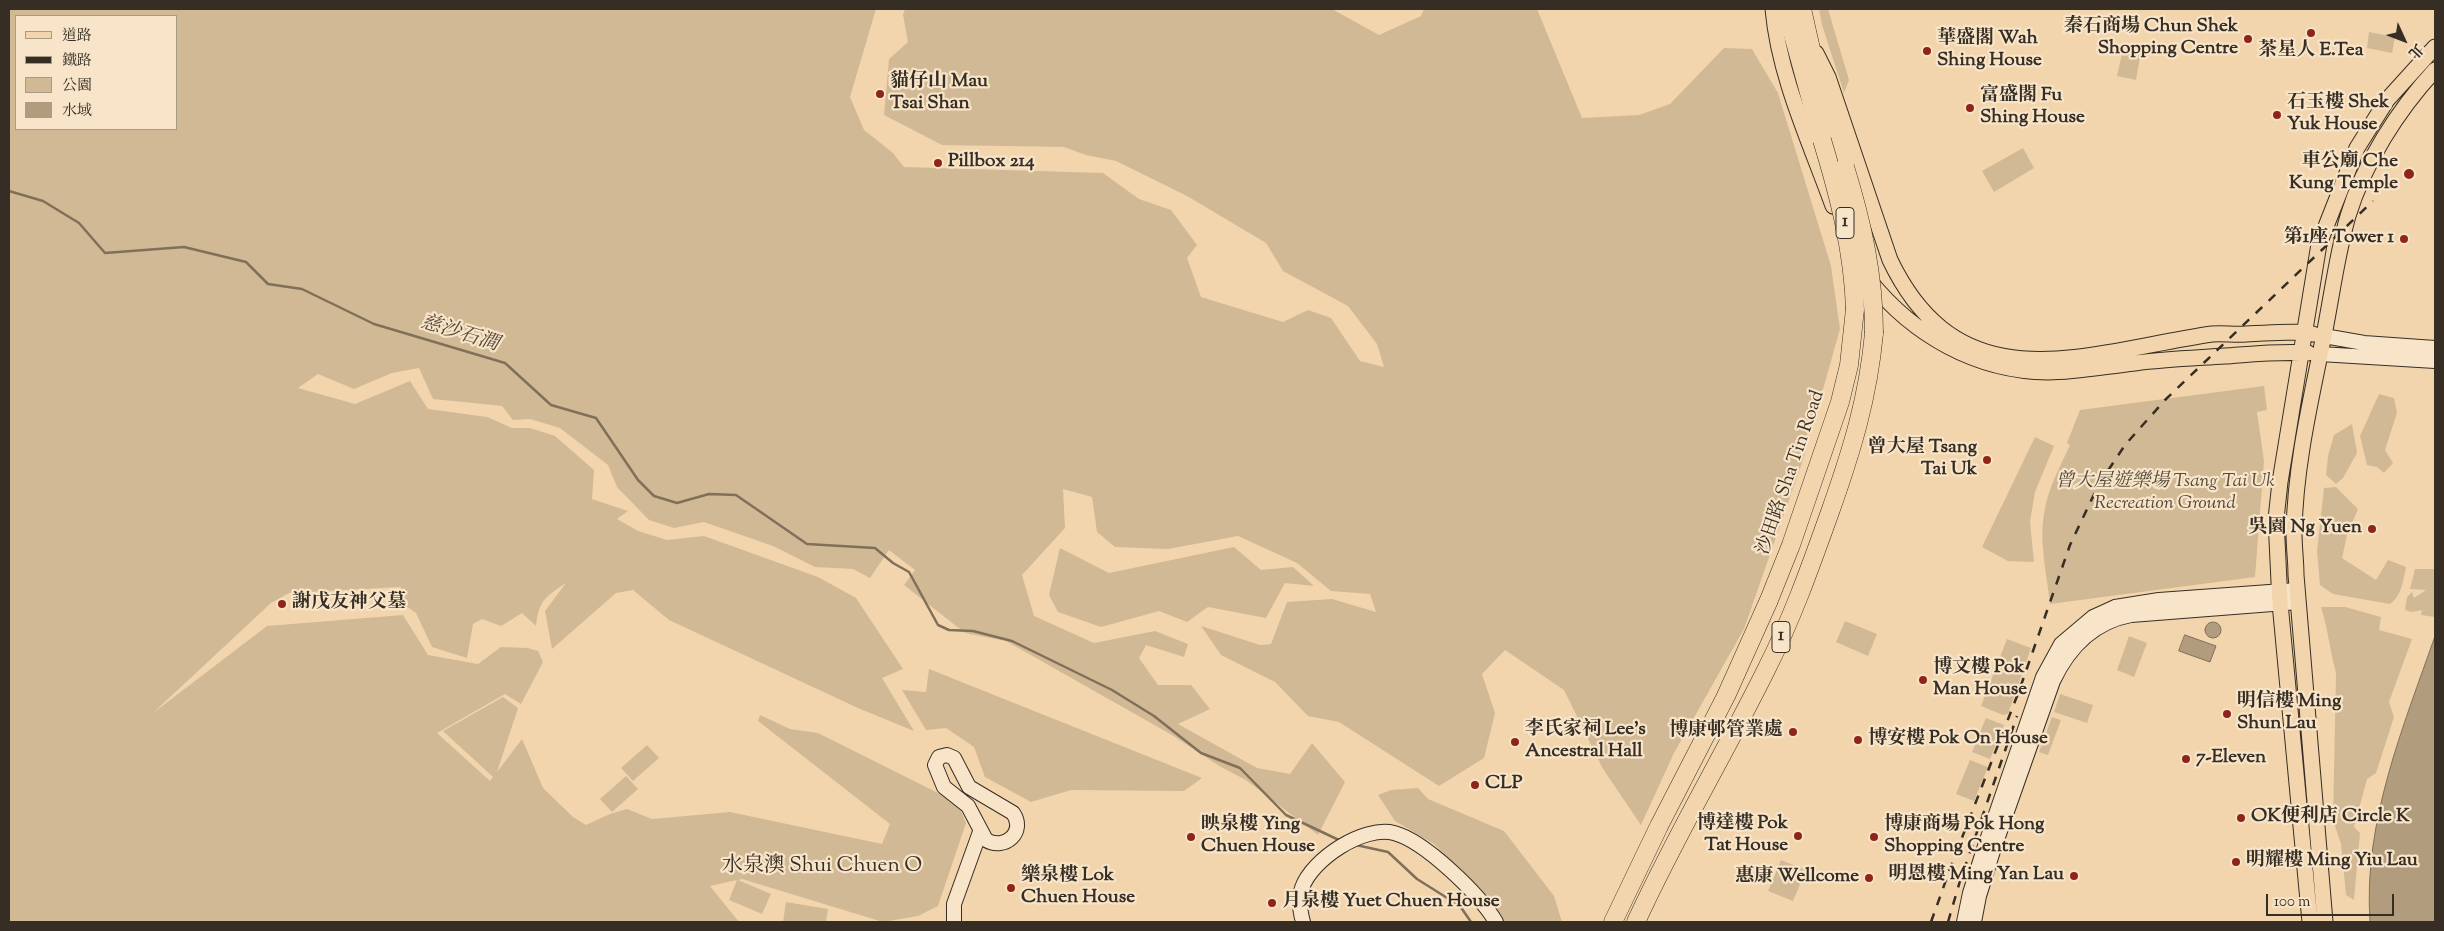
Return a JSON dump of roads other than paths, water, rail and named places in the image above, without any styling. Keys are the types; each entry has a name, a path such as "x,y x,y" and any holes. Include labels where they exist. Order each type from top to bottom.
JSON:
{"highway":[{"name":"沙田路 Sha Tin Road","path":"1613,922 1659,826 1726,696 1776,582 1814,482 1840,402 1849,365 1855,309 1853,269 1845,224 1786,9"},
{"name":"1","path":"1636,922 1678,834 1767,669 1794,609 1838,491 1864,407 1874,332 1872,284 1867,249 1845,167 1818,80 1802,9"}],"main road":[{"path":"1772,9 1786,78 1842,231 1870,282 1895,309 1926,334 1975,359 2009,368 2034,371 2064,371 2158,360 2300,352 2435,361"},
{"path":"1809,37 1828,77 1890,260 1901,284 1924,314 1957,338 1994,354 2043,361 2098,356 2214,334 2303,332 2364,343 2435,348"},
{"path":"2310,922 2280,597 2276,519 2281,472 2319,244 2351,161 2387,100 2435,47"},
{"path":"2325,922 2294,535 2298,486 2320,354 2348,216 2358,188 2390,130 2435,70"},
{"path":"1964,922 1970,893 1984,848 2040,686 2050,662 2061,644 2093,617 2115,607 2159,600 2298,596"},
{"path":"1974,922 1979,896 1993,851 2050,689 2060,667 2077,643 2098,626 2113,619 2280,597"},
{"path":"964,875 995,844 1011,839 1017,828 1015,816 1003,806 970,787 954,758 946,755 939,757 935,765 944,787 961,799 986,840 995,844"},
{"path":"954,922 954,904 979,828 981,816 986,809 994,806 1003,806"},
{"path":"1302,922 1300,900 1302,888 1324,859 1360,836 1383,831 1402,835 1423,848 1477,895 1496,922"}],"water":[{"path":"2213,622 2219,624 2221,630 2219,636 2213,638 2207,636 2205,630 2207,624"},
{"path":"2185,635 2216,646 2210,662 2179,651"},
{"path":"2435,636 2435,922 2370,922 2369,885 2379,812 2410,705"}],"waterway":[{"name":"慈沙石澗","path":"9,191 43,201 79,223 105,253 184,247 246,262 268,284 302,289 374,324 505,363 551,405 596,418 638,480 654,496 677,503 709,494 736,495 807,544 875,548 893,563 909,572 938,625 949,630 973,631 1012,641 1112,690 1154,716 1201,753 1240,768 1286,815 1341,841"},
{"path":"1356,845 1388,852 1417,879 1460,906 1471,922"}],"railway":[{"path":"1931,922 2019,691 2070,545 2099,484 2125,445 2165,400 2373,201"},
{"path":"1948,922 1960,881 2017,716"}],"place":[{"name":"茶星人 E.Tea","path":"2311,33"},
{"name":"秦石商場 Chun Shek Shopping Centre","path":"2248,39"},
{"name":"華盛閣 Wah Shing House","path":"1927,51"},
{"name":"貓仔山 Mau Tsai Shan","path":"880,94"},
{"name":"富盛閣 Fu Shing House","path":"1970,108"},
{"name":"石玉樓 Shek Yuk House","path":"2277,115"},
{"name":"Pillbox 214","path":"938,163"},
{"name":"車公廟 Che Kung Temple","path":"2409,174"},
{"name":"第1座 Tower 1","path":"2404,239"},
{"name":"曾大屋 Tsang Tai Uk","path":"1987,460"},
{"name":"吳園 Ng Yuen","path":"2372,529"},
{"name":"謝戊友神父墓","path":"282,604"},
{"name":"博文樓 Pok Man House","path":"1923,680"},
{"name":"明信樓 Ming Shun Lau","path":"2227,714"},
{"name":"博康邨管業處","path":"1793,732"},
{"name":"博安樓 Pok On House","path":"1858,740"},
{"name":"李氏家祠 Lee's Ancestral Hall","path":"1515,742"},
{"name":"7-Eleven","path":"2186,759"},
{"name":"CLP","path":"1475,785"},
{"name":"OK便利店 Circle K","path":"2241,818"},
{"name":"博達樓 Pok Tat House","path":"1798,836"},
{"name":"映泉樓 Ying Chuen House","path":"1191,837"},
{"name":"博康商場 Pok Hong Shopping Centre","path":"1874,837"},
{"name":"明耀樓 Ming Yiu Lau","path":"2236,862"},
{"name":"明恩樓 Ming Yan Lau","path":"2074,876"},
{"name":"惠康 Wellcome","path":"1869,878"},
{"name":"樂泉樓 Lok Chuen House","path":"1011,888"},
{"name":"月泉樓 Yuet Chuen House","path":"1272,903"}],"district":[{"name":"水泉澳 Shui Chuen O","path":"822,867"}],"park label":[{"name":"曾大屋遊樂場 Tsang Tai Uk Recreation Ground","path":"2165,494"}]}
